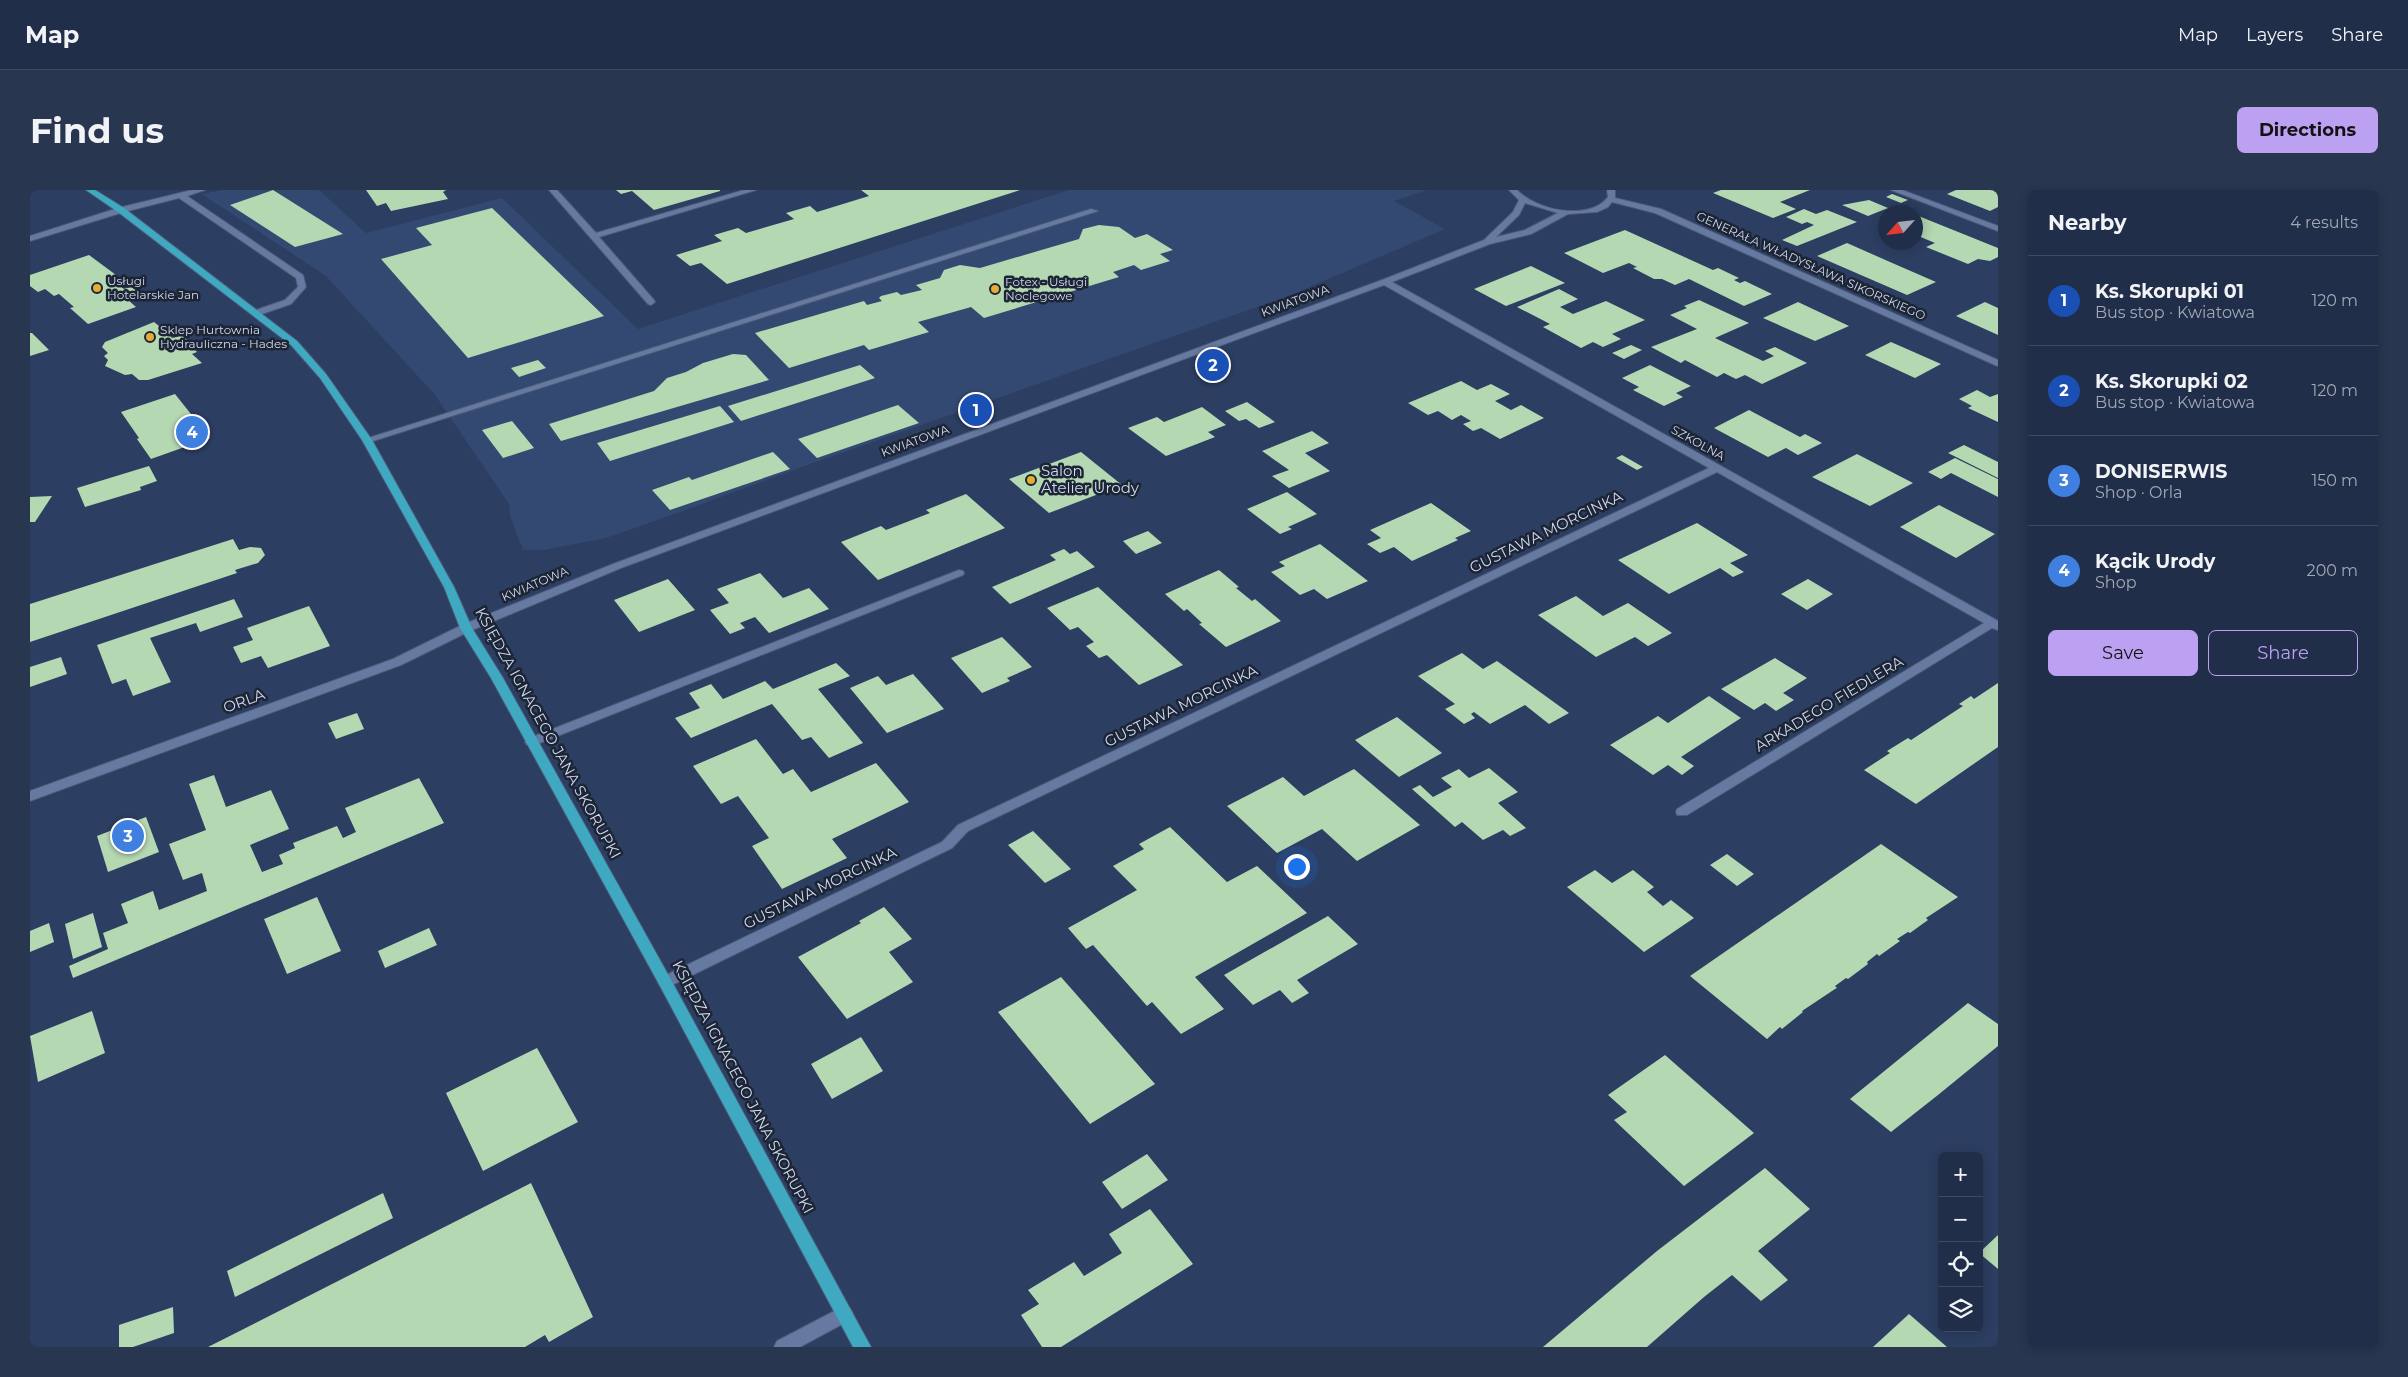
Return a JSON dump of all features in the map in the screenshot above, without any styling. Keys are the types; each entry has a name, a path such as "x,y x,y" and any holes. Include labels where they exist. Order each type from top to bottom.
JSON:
{"main road":[{"name":"KSIĘDZA IGNACEGO JANA SKORUPKI","path":"90,190 121,210 294,342 323,376 367,440 449,587 466,628 497,678 665,982 862,1347"}],"street":[{"path":"30,239 121,210 200,190"},
{"path":"553,190 651,302"},
{"path":"594,236 752,190"},
{"path":"1513,190 1523,200 1547,209 1567,212 1600,208 1612,200 1611,190"},
{"path":"1895,190 1998,230"},
{"path":"180,195 300,277 302,287 288,302 256,313"},
{"name":"KWIATOWA","path":"1487,242 1515,215 1523,200"},
{"name":"GENERAŁA WŁADYSŁAWA SIKORSKIEGO","path":"1612,200 1658,211 1998,364"},
{"path":"367,440 1094,211"},
{"name":"KWIATOWA","path":"466,628 617,566 1385,282 1487,242 1528,232 1567,212"},
{"name":"SZKOLNA","path":"1385,282 1995,625"},
{"name":"GUSTAWA MORCINKA","path":"665,982 947,845 964,828 1716,469"},
{"path":"531,742 959,573"},
{"name":"ARKADEGO FIEDLERA","path":"1682,812 1995,625"},
{"name":"ORLA","path":"30,796 397,662 466,628"},
{"path":"783,1347 844,1314"}],"shaded area":[{"path":"223,190 319,190 366,233 502,198 638,329 1069,190 1427,190 1394,201 1445,229 1291,295 810,464 606,538 544,550 523,550 510,516 509,504 435,395 326,276 202,194"}],"building":[{"path":"273,190 343,234 295,247 230,205"},
{"path":"366,190 446,190 443,192 448,199 391,211 386,203 377,206"},
{"path":"616,190 720,191 654,210 632,191 621,194"},
{"path":"861,190 1020,190 727,284 701,263 690,266 676,255 722,241 714,235 738,228 746,233 794,219 786,213 810,206 817,212 869,196"},
{"path":"1721,190 1810,190 1780,202 1796,209 1773,218 1713,193"},
{"path":"1956,190 1998,190 1998,207 1990,211 1947,194"},
{"path":"1892,194 1908,200 1901,203 1886,197"},
{"path":"1869,200 1881,205 1878,205 1878,212 1868,216 1842,205"},
{"path":"492,208 604,316 468,358 381,259 432,245 416,228"},
{"path":"1804,209 1816,214 1827,210 1857,222 1797,246 1782,240 1814,225 1807,222 1802,224 1786,217"},
{"path":"1923,218 1998,248 1998,257 1990,261 1978,259 1968,264 1926,247 1935,243 1923,238"},
{"path":"1099,225 1119,227 1135,238 1147,234 1173,250 1160,254 1170,261 1141,270 1134,265 1113,272 1119,277 984,318 971,307 918,322 929,332 869,350 864,345 789,368 755,333 864,301 867,305 882,301 879,298 881,296 897,292 901,295 922,290 916,285 940,278 944,270 960,265 980,268 1079,239 1083,229"},
{"path":"1625,230 1713,270 1718,268 1739,278 1734,280 1740,283 1745,281 1772,294 1744,306 1689,279 1675,285 1662,279 1654,279 1633,268 1637,267 1629,263 1603,273 1564,253"},
{"path":"1847,243 1936,282 1907,295 1817,256"},
{"path":"89,255 116,275 108,278 124,289 131,287 141,294 127,299 136,307 88,324 70,308 74,307 59,294 54,296 45,289 38,292 30,286 30,275"},
{"path":"1531,266 1565,283 1506,306 1474,289"},
{"path":"1559,289 1578,299 1560,307 1573,314 1606,301 1645,320 1612,334 1621,339 1603,347 1593,342 1581,348 1543,327 1550,324 1517,307"},
{"path":"1699,300 1749,323 1715,338 1763,361 1774,356 1765,351 1775,347 1807,363 1762,384 1745,375 1736,379 1724,373 1717,377 1685,360 1681,363 1651,347 1697,329 1670,315 1687,308 1684,306"},
{"path":"1798,302 1849,326 1815,341 1763,318"},
{"path":"1985,302 1998,308 1998,335 1956,316"},
{"path":"154,322 164,330 169,328 173,332 168,334 172,338 182,336 190,342 183,346 188,350 193,348 197,352 192,354 202,363 148,380 139,380 132,374 125,375 105,366 108,360 104,356 108,353 102,347 105,342"},
{"path":"30,333 32,333 49,350 30,356"},
{"path":"1891,342 1941,364 1915,378 1865,355"},
{"path":"1631,345 1642,350 1624,359 1612,353"},
{"path":"733,354 746,355 769,380 561,441 549,424 654,391 667,378 686,372 703,363"},
{"path":"538,360 546,368 519,377 511,368"},
{"path":"860,365 875,378 741,421 728,406"},
{"path":"1650,365 1691,386 1676,393 1683,397 1664,406 1633,390 1639,387 1622,378"},
{"path":"1461,381 1477,390 1491,384 1510,394 1495,401 1511,410 1521,405 1544,418 1500,439 1481,428 1473,431 1463,424 1471,421 1461,415 1452,420 1438,411 1428,415 1408,403"},
{"path":"1977,390 1990,397 1998,394 1998,422 1968,408 1972,406 1959,399"},
{"path":"175,394 210,438 151,459 121,412"},
{"path":"1247,402 1275,422 1259,428 1246,419 1239,421 1225,411"},
{"path":"898,405 919,423 817,458 798,439"},
{"path":"720,406 734,422 610,461 597,443"},
{"path":"1202,407 1226,425 1208,432 1215,437 1166,456 1128,428 1157,417 1164,422"},
{"path":"1749,410 1800,437 1805,434 1822,443 1798,455 1786,448 1768,457 1714,428"},
{"path":"512,421 534,448 503,458 482,430"},
{"path":"1312,431 1329,443 1305,453 1330,471 1289,488 1272,476 1289,470 1262,451"},
{"path":"1964,445 1998,462 1998,478 1948,453"},
{"path":"773,452 790,469 670,510 652,490 689,477 692,480"},
{"path":"1081,452 1122,485 1049,513 1009,479"},
{"path":"1857,454 1913,483 1870,506 1812,477"},
{"path":"1622,455 1643,467 1637,470 1616,458"},
{"path":"1955,458 1998,479 1998,497 1951,473 1941,479 1928,472"},
{"path":"149,466 157,481 140,487 141,490 85,507 77,488"},
{"path":"1287,492 1317,514 1288,527 1292,529 1280,534 1247,509"},
{"path":"966,494 1005,528 878,580 841,542 881,526 886,530 930,513 926,510"},
{"path":"52,496 35,522 30,522 30,497"},
{"path":"1431,503 1471,531 1455,538 1458,540 1412,561 1394,547 1380,553 1367,544 1381,538 1370,530"},
{"path":"1939,505 1995,534 1956,558 1900,527"},
{"path":"1697,523 1748,555 1730,563 1744,572 1733,577 1720,568 1669,594 1618,560"},
{"path":"1148,531 1162,543 1136,554 1123,541"},
{"path":"233,539 239,550 250,547 261,548 265,555 258,563 235,570 237,573 30,642 30,604"},
{"path":"1320,544 1368,581 1327,599 1314,589 1300,595 1271,572 1285,566 1279,562"},
{"path":"1064,549 1070,554 1077,551 1095,567 1010,604 992,587 1056,560 1050,555"},
{"path":"1219,570 1239,587 1236,588 1252,601 1255,599 1281,621 1226,647 1199,624 1202,623 1187,609 1184,611 1165,594"},
{"path":"760,573 783,598 809,588 829,609 769,633 755,617 740,623 745,628 730,634 710,610 729,603 717,589"},
{"path":"668,579 695,610 639,632 614,600"},
{"path":"1808,579 1833,594 1807,610 1781,594"},
{"path":"1098,587 1183,665 1139,685 1107,655 1099,658 1086,646 1094,642 1078,627 1070,630 1047,608"},
{"path":"1576,596 1603,616 1628,603 1672,633 1648,646 1635,637 1596,657 1538,615"},
{"path":"234,599 243,617 200,632 196,623 150,638 171,682 133,696 126,679 112,684 97,645"},
{"path":"309,606 330,646 268,668 261,656 241,663 233,647 253,640 247,628"},
{"path":"1002,637 1032,667 1007,678 1010,681 982,693 951,658"},
{"path":"1462,653 1483,669 1497,661 1569,713 1549,724 1525,705 1490,724 1474,712 1471,714 1475,718 1464,724 1445,709 1455,704 1418,676"},
{"path":"61,657 67,674 30,687 30,667"},
{"path":"1775,658 1807,678 1783,693 1794,700 1776,711 1765,703 1754,710 1721,689"},
{"path":"836,663 850,676 818,689 863,743 829,758 811,737 802,740 772,704 691,738 675,718 700,708 689,693 711,684 723,699 765,681 773,689"},
{"path":"913,674 944,709 887,733 850,688 878,676 886,685"},
{"path":"1998,683 1998,747 1916,804 1864,770 1890,753 1887,751 1908,738 1911,740 1963,706 1959,704 1971,696 1974,699"},
{"path":"1709,696 1741,718 1681,757 1694,766 1682,775 1668,765 1653,775 1610,745 1658,716 1668,723"},
{"path":"357,713 364,729 336,739 328,723"},
{"path":"1397,717 1442,753 1399,777 1355,740"},
{"path":"756,739 783,774 793,769 811,792 876,763 909,802 832,839 847,858 782,889 752,846 769,838 738,796 721,804 693,766"},
{"path":"1489,768 1518,792 1498,803 1526,828 1510,836 1503,830 1483,840 1462,822 1455,827 1412,789 1420,785 1433,797 1452,787 1441,778 1459,769 1469,778"},
{"path":"1354,769 1420,825 1357,861 1322,829 1277,853 1227,806 1283,777 1304,796"},
{"path":"214,775 226,807 271,790 289,829 250,845 262,872 283,864 279,855 295,848 293,843 337,826 343,838 356,832 345,808 419,778 444,823 73,978 69,966 108,949 103,933 128,923 121,904 153,891 159,910 207,891 202,873 183,880 169,844 206,830 189,784"},
{"path":"146,817 159,852 108,872 97,836"},
{"path":"1170,827 1227,882 1257,866 1307,913 1195,977 1224,1009 1181,1034 1152,1002 1147,1006 1093,945 1086,949 1068,928 1137,890 1113,866 1144,849 1139,844"},
{"path":"1033,831 1071,869 1045,883 1008,845"},
{"path":"1881,844 1958,897 1926,918 1928,920 1910,933 1908,932 1897,939 1900,941 1879,956 1877,954 1867,962 1868,964 1835,986 1837,988 1802,1011 1782,1029 1780,1027 1767,1039 1690,976"},
{"path":"1727,854 1754,874 1737,886 1710,865"},
{"path":"1595,870 1612,883 1633,870 1654,887 1647,892 1663,906 1671,900 1694,918 1644,952 1567,887"},
{"path":"317,897 341,951 287,974 264,919"},
{"path":"884,907 912,939 889,952 913,982 847,1019 798,957 861,923 859,921"},
{"path":"93,913 102,947 73,959 65,924"},
{"path":"1328,916 1358,944 1297,980 1309,993 1292,1003 1280,990 1253,1005 1224,975"},
{"path":"49,923 54,942 30,952 30,931"},
{"path":"429,928 437,945 385,968 378,951"},
{"path":"1061,977 1155,1084 1090,1124 998,1012"},
{"path":"1968,1003 1998,1024 1998,1046 1938,1095 1891,1132 1850,1099"},
{"path":"92,1011 105,1053 38,1082 30,1036"},
{"path":"861,1037 883,1071 832,1099 811,1064"},
{"path":"537,1048 578,1122 483,1171 446,1093"},
{"path":"1665,1055 1754,1133 1684,1186 1614,1120 1627,1112 1608,1095"},
{"path":"1147,1154 1168,1180 1122,1209 1102,1182"},
{"path":"1765,1168 1810,1209 1758,1251 1788,1280 1761,1301 1732,1275 1647,1347 1543,1347 1657,1251"},
{"path":"531,1183 593,1317 549,1342 545,1335 525,1347 208,1347"},
{"path":"383,1193 393,1218 235,1297 227,1271"},
{"path":"1150,1209 1193,1264 1061,1347 1042,1347 1021,1315 1039,1304 1028,1290 1074,1262 1084,1276 1122,1253 1109,1234"},
{"path":"1998,1235 1998,1269 1983,1256 1983,1249"},
{"path":"173,1307 174,1333 133,1347 119,1347 119,1325"},
{"path":"1909,1314 1947,1347 1873,1347"}],"place":[{"name":"Usługi Hotelarskie Jan","path":"97,288"},
{"name":"Fotex - Usługi Noclegowe","path":"995,289"},
{"name":"Sklep Hurtownia Hydrauliczna - Hades","path":"150,337"},
{"name":"Ks. Skorupki 02","path":"1213,365"},
{"name":"Ks. Skorupki 01","path":"976,410"},
{"name":"Kącik Urody","path":"192,432"},
{"name":"Salon Atelier Urody","path":"1031,480"},
{"name":"DONISERWIS","path":"128,836"}]}
